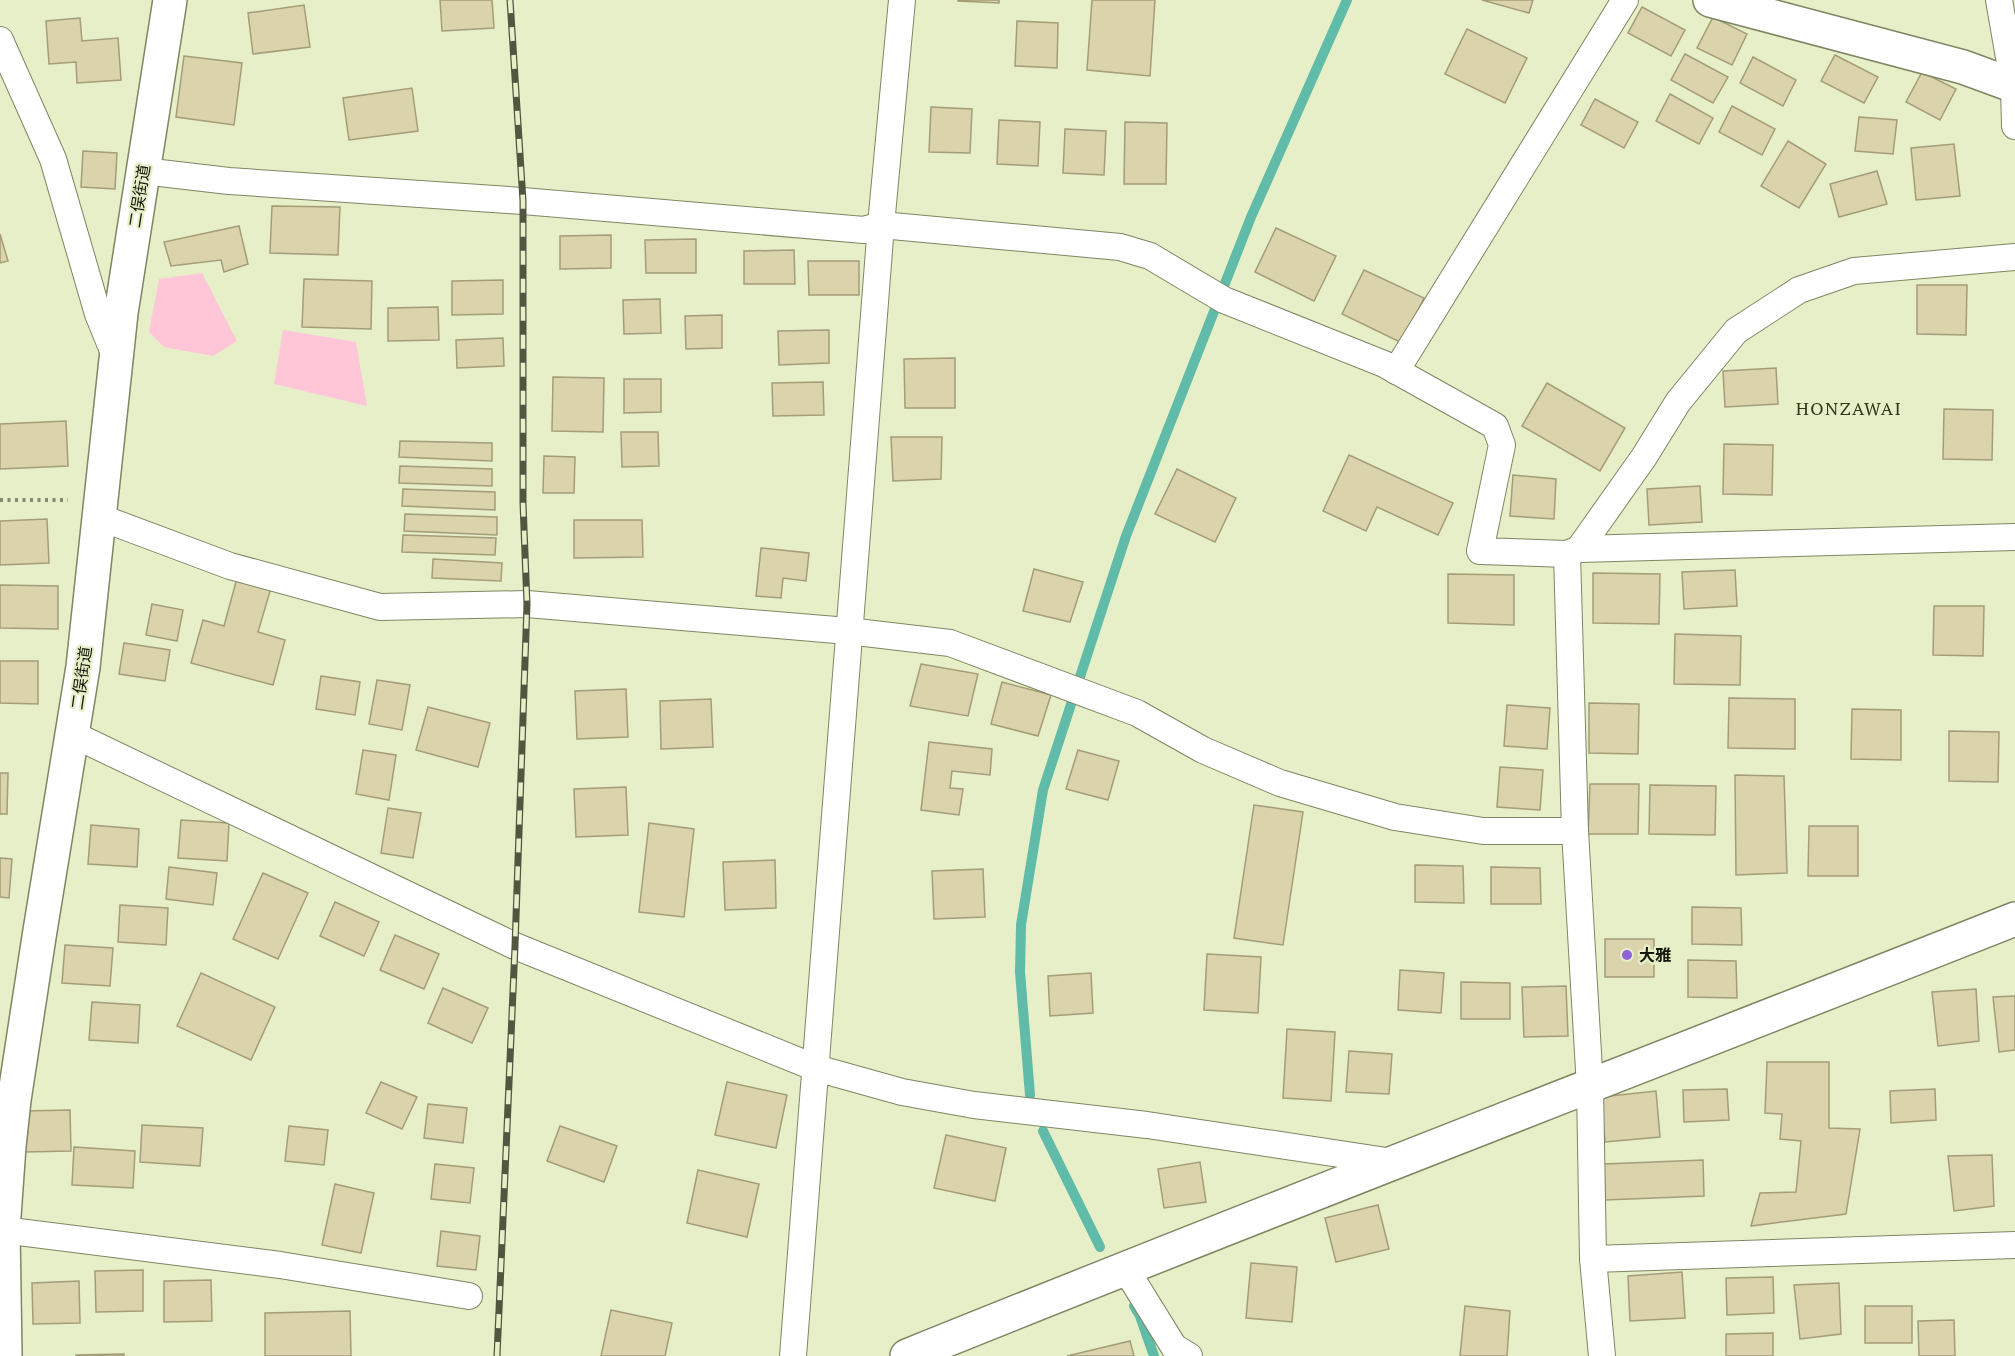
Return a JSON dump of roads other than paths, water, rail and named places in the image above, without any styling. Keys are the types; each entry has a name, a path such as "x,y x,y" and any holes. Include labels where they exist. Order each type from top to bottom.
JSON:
{"street":[{"name":"二俣街道","path":"5,1356 3,1230 9,1146 7,1102 83,667 121,313 170,0"},
{"path":"793,1356 848,631 902,0"},
{"path":"1396,371 1625,0"},
{"path":"1710,0 1964,67 2014,86"},
{"path":"1999,0 2014,86 2015,126"},
{"path":"0,40 53,159 98,314 116,358"},
{"path":"143,171 228,181 523,201 864,230 881,225 1120,247 1150,256 1217,296 1376,361 1495,426 1502,445 1480,551 1573,552 2015,537"},
{"path":"1602,1356 1593,1259 1590,1087 1575,831 1573,552 1644,457 1678,402 1736,331 1799,290 1854,271 2015,257"},
{"path":"100,507 230,566 380,607 527,604 848,631 950,643 1137,713 1203,750 1280,783 1395,817 1483,831 1575,831"},
{"path":"72,734 515,946 816,1068 902,1092 974,1105 1147,1125 1393,1162"},
{"path":"906,1356 1393,1162 1590,1087 2015,919"},
{"path":"3,1230 280,1265 469,1296"},
{"path":"1593,1259 2015,1245"},
{"path":"1125,1268 1174,1347 1189,1356"}],"waterway":[{"path":"1030,1095 1020,972 1021,925 1043,790 1126,536 1251,217 1347,0"},
{"path":"1043,1131 1100,1247"},
{"path":"1134,1306 1140,1316 1154,1356"}],"railway":[{"path":"497,1356 527,604 523,503 523,201 510,0"}],"place":[{"name":"大雅","path":"1627,955"}],"district":[{"name":"HONZAWAI","path":"1849,408"}]}
